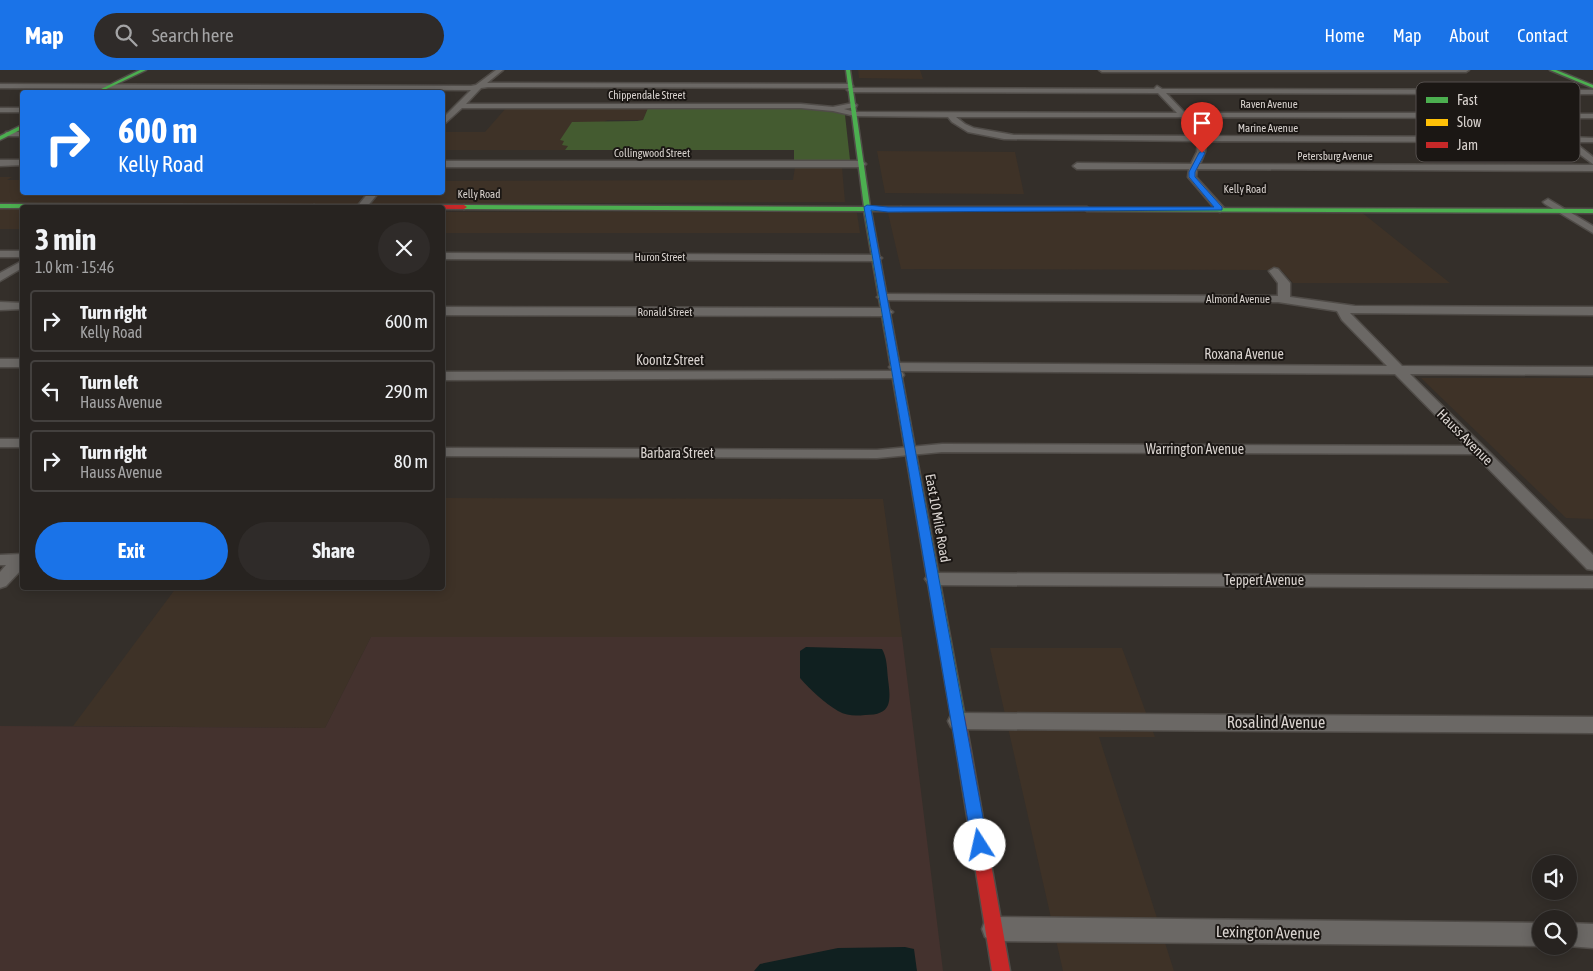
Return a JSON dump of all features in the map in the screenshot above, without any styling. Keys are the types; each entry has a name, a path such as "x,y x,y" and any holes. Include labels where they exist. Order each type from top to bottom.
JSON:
{"street":[{"path":"102,90 144,70"},
{"path":"445,121 479,86 500,70"},
{"name":"East 10 Mile Road","path":"848,70 867,207 934,579 1001,971"},
{"path":"1102,70 1466,70"},
{"path":"1140,70 1196,127 1202,139 1201,156 1192,172 1192,177 1216,205"},
{"path":"1552,70 1593,87"},
{"path":"1436,71 1448,77"},
{"path":"0,86 479,86 1416,92"},
{"path":"1580,92 1593,92"},
{"name":"Chippendale Street","path":"460,106 802,106 854,110"},
{"path":"0,110 20,110"},
{"name":"Raven Avenue","path":"854,110 950,114 1416,116"},
{"name":"Marine Avenue","path":"950,114 954,122 963,127 1007,137 1416,140"},
{"name":"Raven Avenue","path":"1580,116 1593,116"},
{"path":"3,136 20,128"},
{"path":"3,136 20,134"},
{"name":"Marine Avenue","path":"1580,140 1593,140"},
{"path":"1580,151 1593,161"},
{"path":"0,163 20,163"},
{"name":"Collingwood Street","path":"445,164 862,164"},
{"name":"Petersburg Avenue","path":"1077,166 1593,168"},
{"path":"362,205 372,195"},
{"path":"979,209 976,205 1017,204 1038,200"},
{"path":"1075,208 1122,204 1112,200"},
{"name":"Kelly Road","path":"867,207 884,204 1112,200 1216,205 1593,211"},
{"path":"1548,202 1593,230"},
{"name":"Kelly Road","path":"445,207 867,207 888,210 1593,202"},
{"name":"Kelly Road","path":"0,206 20,206"},
{"path":"0,254 20,254"},
{"name":"Huron Street","path":"445,256 877,258"},
{"path":"0,278 20,265"},
{"path":"1274,271 1284,283 1283,294 1285,299"},
{"name":"Almond Avenue","path":"883,297 1285,299 1341,308 1370,310 1593,311"},
{"path":"0,306 20,306"},
{"name":"Hauss Avenue","path":"1341,308 1346,317 1593,565"},
{"name":"Ronald Street","path":"445,311 887,312"},
{"path":"0,363 20,363"},
{"name":"Roxana Avenue","path":"896,371 1593,371"},
{"name":"Koontz Street","path":"445,376 896,371"},
{"path":"0,443 20,443"},
{"name":"Warrington Avenue","path":"911,450 951,448 1479,450"},
{"name":"Barbara Street","path":"445,452 877,454 911,450"},
{"path":"0,560 20,560"},
{"path":"0,582 20,562"},
{"name":"Teppert Avenue","path":"934,579 1593,582"},
{"name":"Rosalind Avenue","path":"958,721 1593,724"},
{"name":"Lexington Avenue","path":"994,929 1532,935"},
{"path":"1577,936 1593,936"}],"shaded area":[{"path":"858,70 920,70 923,79 859,78"},
{"path":"506,108 648,108 643,120 608,120 560,140 564,140 568,146 565,150 445,150 445,132 485,132"},
{"path":"877,151 1015,152 1024,194 885,193"},
{"path":"795,167 842,167 845,202 371,204 370,202 379,195 445,195 445,181 793,180"},
{"path":"0,177 12,177 7,180 20,180 20,195 368,195 358,205 20,205 20,229 0,229"},
{"path":"845,211 857,213 860,233 445,233 445,212"},
{"path":"1360,211 1450,283 1293,283 1281,270 901,269 888,213"},
{"path":"1421,378 1593,378 1593,519 1566,518"},
{"path":"445,498 883,499 902,637 371,637 325,728 73,726 175,590 445,590"},
{"path":"371,637 902,637 943,971 0,971 0,726 325,728"},
{"path":"806,647 882,649 885,656 889,694 888,706 885,710 874,714 851,715 838,711 823,700 800,678 800,651"},
{"path":"990,648 1122,648 1155,737 1099,737 1174,971 1063,971"},
{"path":"905,947 914,949 917,971 754,971 760,964 838,948"}],"green space":[{"path":"648,108 807,108 842,112 845,115 850,160 845,162 794,161 794,150 565,150 568,146 562,145 564,141 560,140 572,122 643,120"}],"traffic: fast":[{"path":"101,90 144,70"},
{"path":"848,70 869,221 958,717"},
{"path":"1552,70 1593,87"},
{"path":"0,138 20,128"},
{"path":"0,206 20,206"},
{"path":"464,207 901,209"},
{"path":"1087,209 1593,211"}],"traffic: slow":[{"path":"901,209 1087,209"}],"traffic: jam":[{"path":"445,207 464,207"},
{"path":"958,717 1001,971"}],"route":[{"path":"980,845 867,207 888,210 1220,209 1192,177 1192,172 1202,153"}]}
